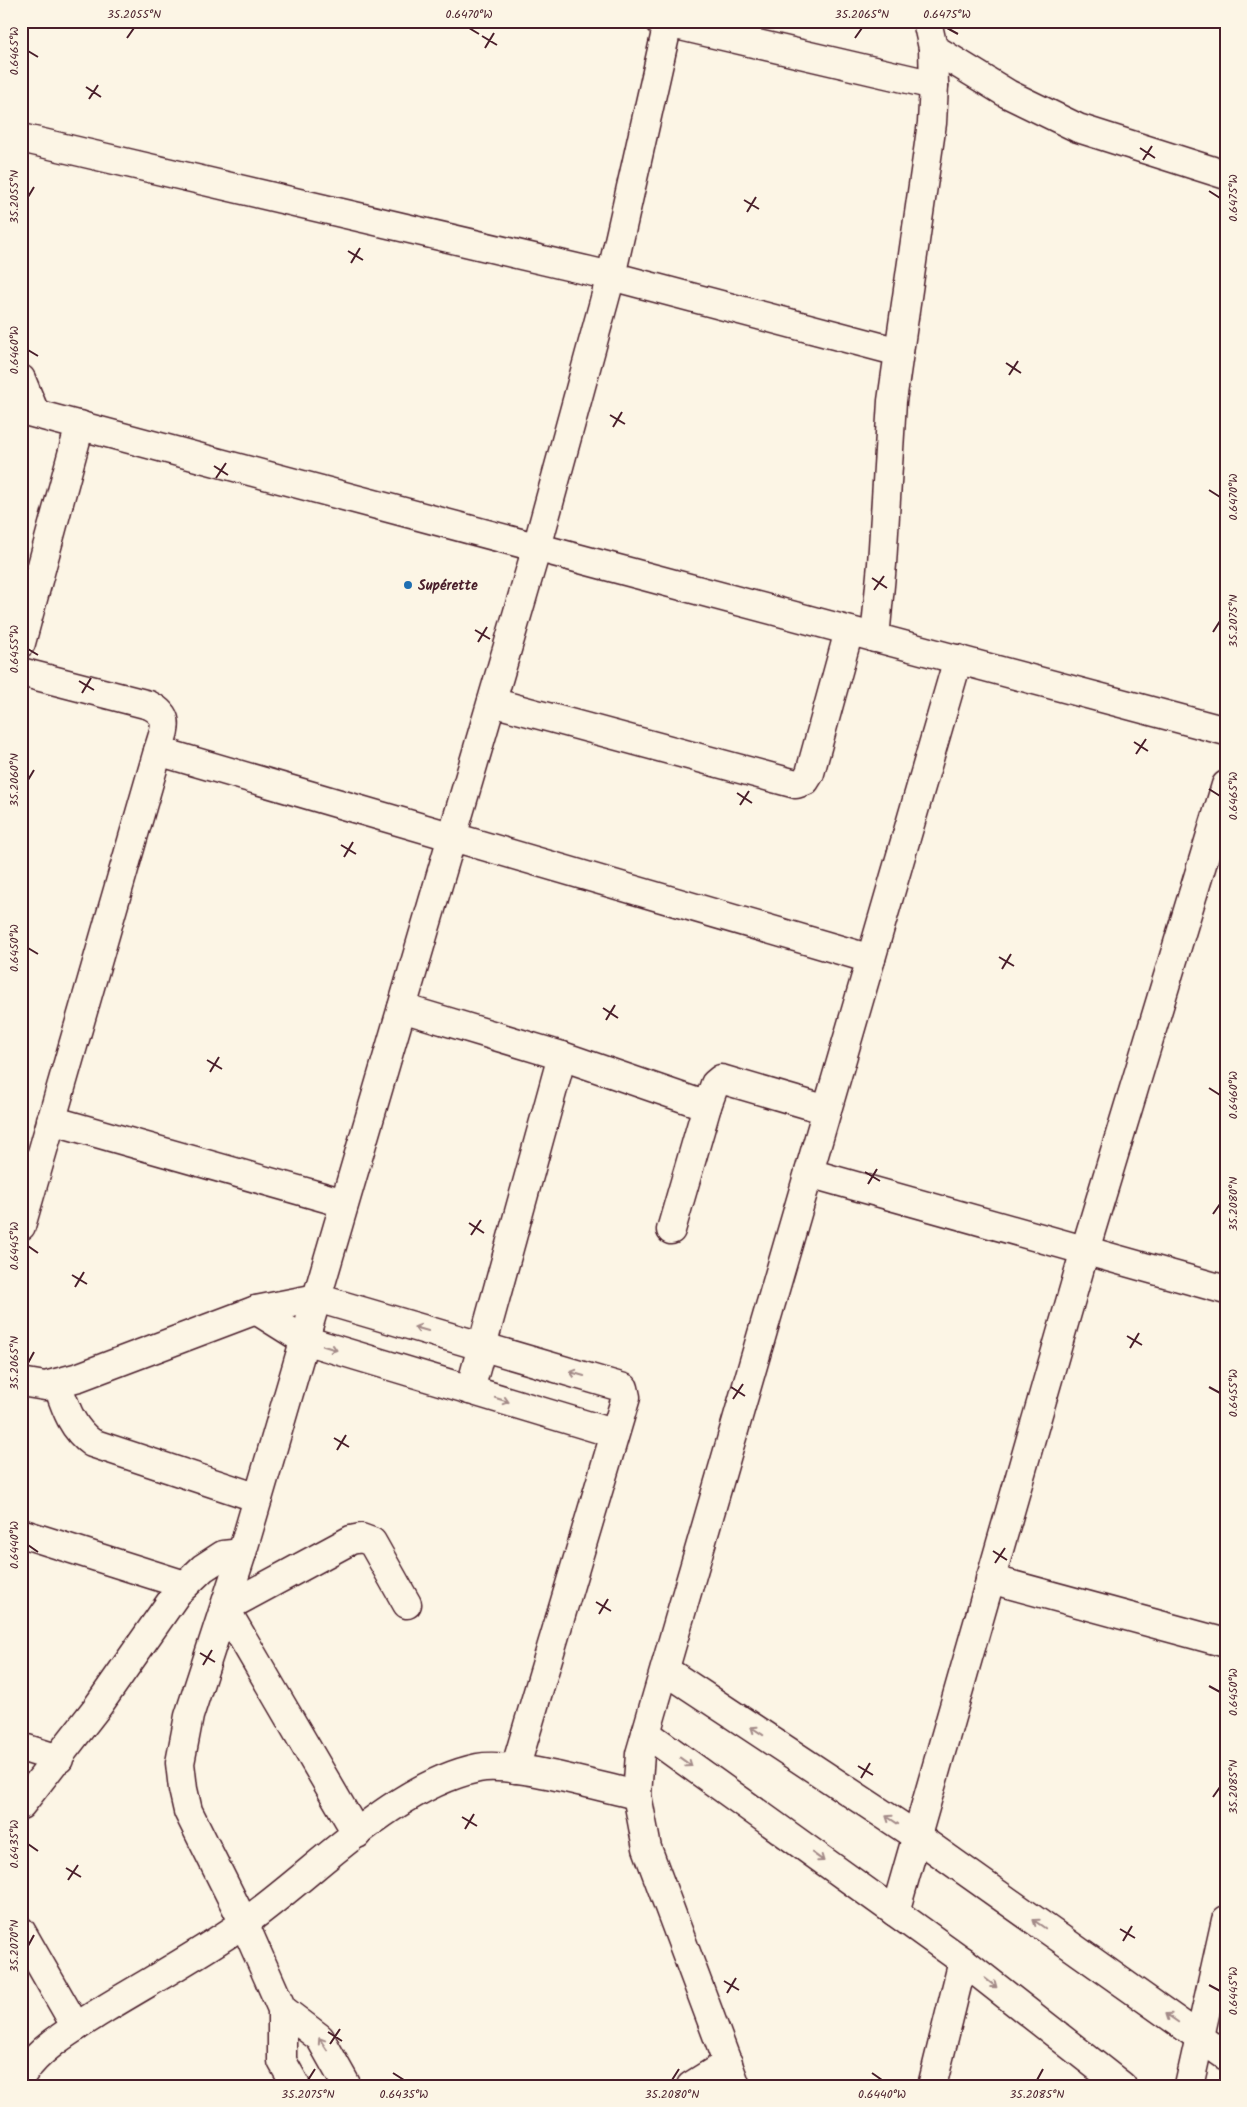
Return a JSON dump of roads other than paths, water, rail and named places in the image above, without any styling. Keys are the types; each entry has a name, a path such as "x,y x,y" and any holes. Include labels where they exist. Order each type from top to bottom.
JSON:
{"street":[{"path":"492,702 796,784 805,782 862,634 882,564 892,402 930,133 934,85 933,48 928,21"},
{"path":"296,2086 282,2062 282,2009 244,1923 188,1810 180,1763 189,1716 242,1553 537,547 611,276 664,22 934,85"},
{"path":"933,48 1008,94 1078,128 1226,175"},
{"path":"21,138 611,276 899,352"},
{"path":"21,379 28,412 1226,731"},
{"path":"21,643 80,425"},
{"path":"691,2086 732,2074 647,1848 637,1795 640,1754 958,659"},
{"path":"21,672 149,705 159,710 166,724 50,1120 21,1226"},
{"path":"158,751 871,959"},
{"path":"895,1912 1085,1250 1226,785"},
{"path":"402,1008 562,1056 707,1106"},
{"path":"470,1390 562,1056"},
{"path":"671,1230 707,1106 715,1084 721,1079 827,1110"},
{"path":"50,1120 344,1204"},
{"path":"809,1173 1226,1290"},
{"path":"21,1382 45,1386 79,1377 256,1310 316,1298 624,1388 626,1395 613,1433 515,1769"},
{"path":"256,1310 304,1340 613,1433"},
{"path":"56,1383 68,1415 84,1438 92,1443 258,1498"},
{"path":"21,1533 185,1585"},
{"path":"225,1608 351,1540 361,1538 372,1542 407,1604"},
{"path":"21,1805 59,1758 185,1585 203,1568 223,1556 242,1553"},
{"path":"990,1579 1226,1643"},
{"path":"225,1608 357,1834"},
{"path":"665,1670 916,1836 1226,2056"},
{"path":"646,1733 963,1962 1122,2086"},
{"path":"21,1747 59,1758"},
{"path":"21,2076 36,2057 76,2027 244,1923 357,1834 403,1800 436,1780 480,1768 515,1769 637,1795"},
{"path":"1189,2086 1226,1920"},
{"path":"21,1931 76,2027"},
{"path":"932,2086 963,1962"},
{"path":"282,2009 320,2038 347,2086"}],"place":[{"name":"Supérette","path":"408,585"}]}
